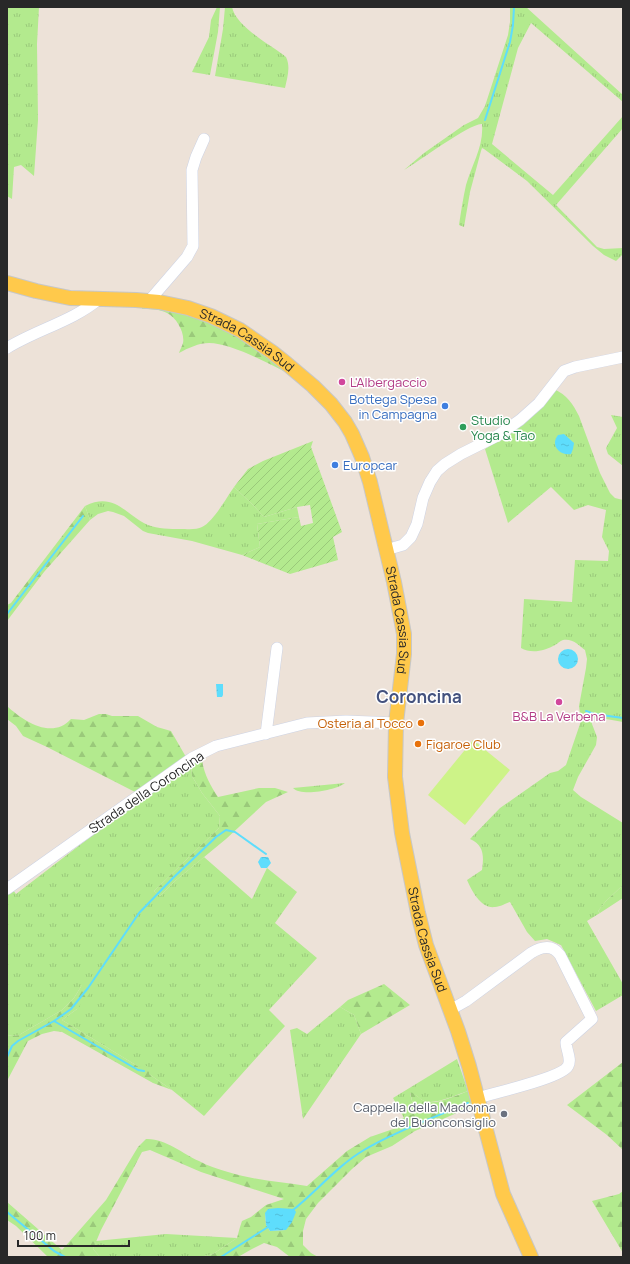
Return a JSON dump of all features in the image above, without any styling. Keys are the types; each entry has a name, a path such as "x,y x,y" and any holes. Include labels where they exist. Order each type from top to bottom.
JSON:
{"main road":[{"name":"Strada Cassia Sud","path":"7,283 51,295 76,298 149,301 175,305 198,311 222,321 240,330 282,360 313,386 331,404 349,428 362,457 370,482 401,617 405,643 396,723 395,777 402,838 424,939 465,1053 504,1194 512,1216 531,1257"}],"street":[{"path":"149,301 187,257 193,246 192,170 204,138"},
{"path":"7,348 85,309 99,299"},
{"path":"386,550 403,545 411,537 417,524 430,482 437,471 445,464 461,454 497,436 520,420 539,403 564,371 575,367 623,357"},
{"path":"266,734 277,648"},
{"name":"Strada della Coroncina","path":"7,889 192,758 216,746 312,723 360,721 396,723"},
{"path":"450,1010 531,953 539,948 546,947 554,950 560,955 592,1019 566,1042 569,1063 567,1068 562,1072 478,1098"}],"green space":[{"path":"7,7 39,7 37,44 38,120 34,176 21,165 14,167 12,199 7,196"},
{"path":"217,7 220,7 218,32 210,75 192,72 209,37 211,20"},
{"path":"225,7 232,7 240,22 255,35 286,57 288,76 285,88 215,76"},
{"path":"510,7 526,7 623,95 623,102 531,23 518,48 492,144 553,195 623,116 623,128 556,205 597,247 604,249 623,248 623,254 616,261 604,255 593,246 527,181 482,148 470,192 464,227 459,225 468,177 481,140 482,124 468,129 404,170 424,153 464,125 478,118 485,106 508,35"},
{"path":"143,305 198,316 238,335 299,379 242,351 219,344 201,344 179,353 183,343 183,335 180,326 174,318 164,312 142,309"},
{"path":"554,389 559,391 569,400 579,416 600,473 610,493 615,498 623,500 623,722 595,717 591,718 597,737 596,745 578,777 573,790 581,797 623,823 623,885 606,901 598,911 600,913 587,921 623,984 623,995 596,1011 561,945 547,939 535,941 527,932 510,902 497,907 485,905 478,898 467,880 482,870 483,865 483,856 478,844 470,839 500,808 550,773 558,771 566,765 581,721 579,706 587,659 585,650 575,642 569,640 562,640 547,649 538,651 529,651 521,648 524,599 572,602 575,560 608,561 609,551 602,537 606,510 588,505 574,510 551,487 508,523 485,449 504,437"},
{"path":"611,415 623,417 623,466 608,454 606,448 617,428"},
{"path":"313,441 311,447 342,532 333,537 338,560 290,574 242,555 260,547 257,524 299,517 301,526 313,523 310,505 297,507 264,517 234,487 248,469 263,461"},
{"path":"234,487 264,517 297,507 299,517 257,524 260,547 242,555 192,541 148,533 143,531 124,516 113,512 108,511 98,514 90,520 85,506 95,502 104,501 119,506 148,525 168,529 195,529 202,527 211,520"},
{"path":"85,506 90,520 44,572 7,621 7,605 11,603"},
{"path":"7,706 29,722 47,728 55,728 63,725 71,719 84,720 99,714 112,716 138,716 157,727 171,731 186,757 137,793 23,736 16,726 7,719"},
{"path":"473,740 510,770 465,825 428,795"},
{"path":"202,760 204,770 218,797 259,788 275,788 288,792 266,802 226,839 175,881 160,896 154,891 219,828 220,816 202,793 192,776 191,764"},
{"path":"191,764 192,776 202,793 220,816 219,828 154,891 160,896 175,881 204,857 252,899 267,868 297,892 275,923 317,958 269,1010 285,1026 204,1116 172,1090 149,1074 147,1067 139,1067 62,1020 77,1009 82,985 74,998 62,1010 19,1035 7,1035 7,894 13,890 16,894 119,814"},
{"path":"345,783 341,786 319,792 303,792 297,791 293,788"},
{"path":"623,885 623,898 600,913 598,911 606,901"},
{"path":"384,984 410,1005 361,1034 354,1015 340,1007 348,1000"},
{"path":"82,985 90,993 77,1009 62,1020 139,1067 147,1066 150,1068 149,1074 172,1090 153,1083 62,1032 54,1031 42,1034 28,1041 7,1081 7,1035 19,1035 62,1010 74,998"},
{"path":"340,1007 354,1015 361,1034 303,1119 290,1030 297,1028 307,1034"},
{"path":"457,1059 468,1091 434,1102 424,1101 410,1093 415,1113 404,1118 393,1098"},
{"path":"623,1062 623,1150 607,1135 567,1105"},
{"path":"468,1091 473,1106 415,1131 392,1146 366,1157 318,1203 306,1219 303,1231 303,1245 311,1253 318,1257 290,1257 277,1247 264,1243 238,1257 200,1257 213,1254 237,1238 242,1221 251,1217 266,1205 284,1199 201,1172 150,1150 142,1152 101,1230 93,1249 100,1257 48,1257 16,1226 7,1220 7,1202 62,1250 106,1200 138,1147 146,1139 160,1141 202,1163 238,1175 307,1186 347,1151 370,1137 399,1127 396,1121 415,1113 410,1092 424,1101 434,1102","holes":["265,1213 286,1230 270,1231 266,1225"]},
{"path":"623,1191 623,1253 592,1201 619,1194"},
{"path":"166,1234 237,1238 213,1254 200,1257 100,1257 93,1249 96,1241"}],"water":[{"path":"564,434 574,443 571,454 560,452 555,446 558,435"},
{"path":"568,649 575,652 578,659 575,666 568,669 561,666 558,659 561,652"},
{"path":"216,684 223,684 222,697 217,697"},
{"path":"261,857 268,857 271,863 267,868 261,868 258,862"},
{"path":"268,1209 294,1209 296,1212 292,1222 286,1230 270,1231 266,1225 265,1213"}],"waterway":[{"path":"485,120 510,42 514,7"},
{"path":"7,614 83,516"},
{"path":"586,711 594,714 623,718"},
{"path":"7,1057 12,1046 18,1041 54,1021 71,1009 88,988 139,913 216,837 226,830 235,832 266,854"},
{"path":"54,1021 138,1070 144,1071"},
{"path":"293,1210 354,1156 376,1143 468,1103"},
{"path":"7,1212 54,1251 65,1257"},
{"path":"221,1257 268,1227"}],"place":[{"name":"L'Albergaccio","path":"342,382"},
{"name":"Bottega Spesa in Campagna","path":"445,406"},
{"name":"Studio Yoga & Tao","path":"463,427"},
{"name":"Europcar","path":"335,465"},
{"name":"B&B La Verbena","path":"559,702"},
{"name":"Osteria al Tocco","path":"421,723"},
{"name":"Figaroe Club","path":"418,744"},
{"name":"Cappella della Madonna del Buonconsiglio","path":"504,1114"}],"district":[{"name":"Coroncina","path":"419,696"}]}
